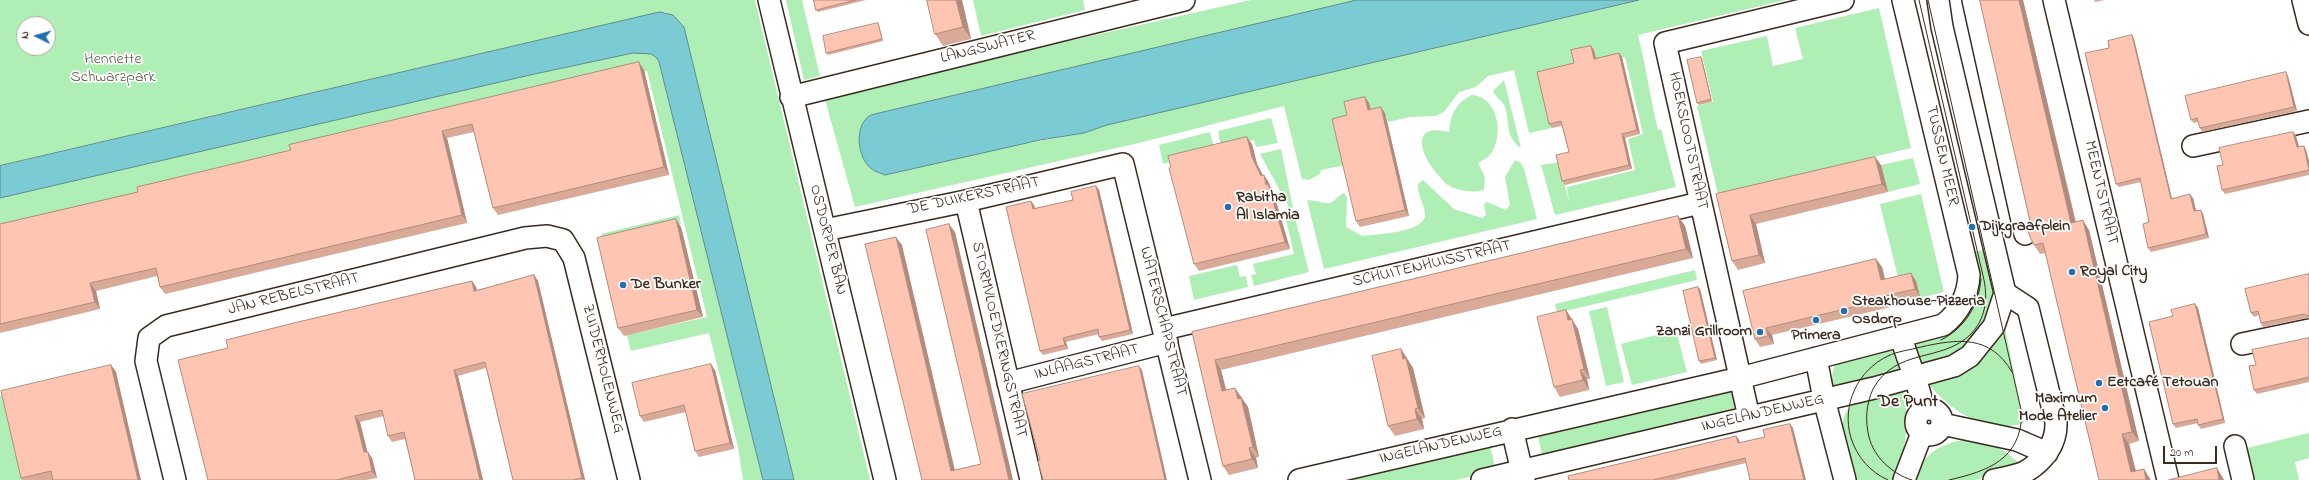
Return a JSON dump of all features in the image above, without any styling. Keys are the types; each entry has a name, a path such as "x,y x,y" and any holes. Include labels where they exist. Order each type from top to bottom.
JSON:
{"street":[{"name":"OSDORPER BAN","path":"769,0 791,97 825,230 885,480"},
{"name":"LANGSWATER","path":"791,97 1184,0"},
{"name":"HOEKSLOOTSTRAAT","path":"1749,417 1732,379 1700,203 1665,43 1843,0"},
{"name":"TUSSEN MEER","path":"1901,336 1943,325 1957,311 1968,288 1969,275 1903,0"},
{"name":"TUSSEN MEER","path":"1938,0 1942,27 2004,293"},
{"path":"1972,0 2025,234"},
{"name":"MEENTSTRAAT","path":"2054,0 2168,480"},
{"path":"2303,0 2309,24"},
{"path":"2192,146 2309,121"},
{"name":"DE DUIKERSTRAAT","path":"825,230 966,201 1123,164"},
{"name":"WATERSCHAPSTRAAT","path":"1123,164 1200,480"},
{"name":"STORMVLOEDKERINGSTRAAT","path":"966,201 1031,480"},
{"name":"SCHUITENHUISSTRAAT","path":"1165,335 1700,203"},
{"name":"JAN REBELSTRAAT","path":"175,480 146,361 149,338 166,326 525,238 547,236 563,240 574,258"},
{"name":"ZUIDERMOLENWEG","path":"574,258 629,480"},
{"name":"INGELANDENWEG","path":"1482,480 1523,475 1954,366 1970,356 1994,326 2004,293"},
{"path":"1994,480 2025,472 2052,447 2056,434 2056,422 2028,308 2004,293"},
{"path":"2242,344 2309,330"},
{"name":"INLAAGSTRAAT","path":"1008,383 1165,335"},
{"path":"1732,379 1901,336 1914,377 1921,392 1923,409"},
{"path":"1816,358 1824,400 1845,480"},
{"name":"INGELANDENWEG","path":"1299,480 1512,429 1732,379"},
{"path":"1923,409 1935,410 1941,417 1942,424 1936,433 1927,435 1922,434 1915,423 1917,415 1923,409"},
{"path":"1942,424 2017,440 2047,453"},
{"path":"1512,429 1523,475"},
{"path":"1904,480 1922,434"},
{"path":"2235,446 2243,480"}],"green space":[{"name":"Henriette Schwarzpark","path":"0,0 755,0 870,480 794,480 684,27 666,12 0,166"},
{"path":"786,0 802,0 820,76 804,80"},
{"path":"973,0 1083,0 1085,10 981,36"},
{"path":"1251,0 1357,0 1309,12 861,148 866,163 873,171 1084,133 1107,125 1639,0 1786,0 1638,35 1658,130 1661,129 1676,187 1555,215 1541,165 1559,162 1569,202 1567,187 1635,170 1628,139 1643,134 1625,57 1597,63 1594,50 1577,68 1540,76 1552,128 1529,133 1514,70 1488,76 1476,87 1459,92 1444,112 1436,116 1410,117 1388,122 1385,113 1345,165 1321,170 1320,174 1309,180 1302,179 1284,106 1143,142 855,207 824,96"},
{"path":"1879,8 1911,148 1718,194 1697,106 1713,102 1701,51 1767,36 1773,66 1803,59 1795,28"},
{"path":"633,53 652,54 659,62 763,480 743,480 738,447 709,333 631,351 627,335 707,317 647,71 473,115 0,228 0,198 530,75"},
{"path":"1504,80 1521,148 1512,139 1505,107 1493,91"},
{"path":"1472,95 1481,97 1488,103 1497,119 1498,129 1494,148 1489,156 1478,163 1485,177 1484,190 1466,191 1446,184 1427,160 1422,144 1423,137 1427,132 1436,130 1449,132 1451,120 1455,110 1466,98"},
{"path":"1271,118 1278,143 1256,147 1254,140 1221,147 1218,131"},
{"path":"1210,132 1215,151 1163,164 1159,145"},
{"path":"1281,149 1293,208 1290,209 1260,154"},
{"path":"1913,158 1920,184 1888,192 1881,165"},
{"path":"1515,160 1521,163 1524,169 1537,219 1324,269 1307,200 1330,203 1344,193 1347,197 1346,227 1362,236 1388,233 1409,229 1418,225 1423,220 1425,214 1418,184 1423,180 1454,209 1482,218 1486,215 1484,204 1487,202 1506,210 1510,205 1505,177"},
{"path":"1921,194 1944,292 1904,302 1880,204"},
{"path":"679,215 681,224 603,243 601,234"},
{"path":"1295,218 1309,272 1254,286 1251,275 1256,274 1253,264 1294,254 1286,220"},
{"path":"1991,248 1999,284 1990,320 1958,357 1922,370 1913,341 1943,331 1970,253"},
{"path":"1237,265 1240,277 1246,276 1248,287 1194,300 1189,276"},
{"path":"1695,270 1697,280 1557,313 1555,304"},
{"path":"1607,307 1624,382 1606,386 1589,311"},
{"path":"2004,323 2024,423 2010,426 1996,426 1970,418 1958,411 1936,393 1927,382"},
{"path":"1676,330 1687,372 1632,385 1621,344"},
{"path":"1891,347 1901,375 1833,391 1831,380 1835,363"},
{"path":"1903,387 1906,411 1906,434 1896,480 1853,480 1845,450 1842,427 1844,417 1848,409 1856,402 1867,397"},
{"path":"1730,389 1735,402 1733,413 1543,459 1537,432"},
{"path":"8,394 27,480 0,480 0,396"},
{"path":"2309,433 2309,458 2295,462 2299,480 2250,480 2243,449"},
{"path":"1971,439 1999,448 2011,456 2022,467 1975,480 1912,480 1922,463 1935,450 1951,443"},
{"path":"1489,441 1496,471 1456,480 1327,480"}],"water":[{"path":"1357,0 1639,0 1107,125 1084,133 1040,140 885,175 874,171 863,158 859,142 861,126 871,115"},
{"path":"660,12 673,15 684,27 794,480 763,480 659,62 657,58 651,54 633,53 530,75 0,198 0,166"}],"building":[{"path":"814,0 856,0 816,10"},
{"path":"927,0 956,0 963,27 935,34"},
{"path":"1980,0 2019,0 2071,223 2083,220 2132,432 2122,434 2131,472 2144,469 2146,480 2099,480 2043,243 2034,245 2028,230 2030,222"},
{"path":"878,23 882,39 826,53 823,36"},
{"path":"2132,35 2171,199 2190,194 2194,211 2201,210 2206,234 2148,248 2143,224 2149,222 2140,178 2116,184 2085,53 2109,48 2108,41"},
{"path":"1591,46 1594,59 1619,53 1637,130 1622,134 1629,165 1562,181 1556,155 1569,152 1561,121 1549,124 1537,72 1574,63 1571,50"},
{"path":"1701,57 1711,99 1697,103 1687,60"},
{"path":"639,62 664,167 493,208 472,124 442,131 462,215 160,287 156,268 90,283 95,302 0,324 0,224 138,192 137,187 291,150 289,145"},
{"path":"2286,72 2294,107 2200,128 2197,118 2191,120 2185,96"},
{"path":"1365,97 1368,110 1381,107 1405,210 1356,221 1332,119 1347,115 1344,102"},
{"path":"2293,132 2297,147 2304,146 2309,170 2222,190 2217,166 2223,165 2219,148"},
{"name":"Rabitha Al Islamia","path":"1247,137 1252,157 1261,176 1264,175 1266,185 1268,184 1285,242 1194,264 1169,168 1171,167 1168,156"},
{"path":"1875,157 1882,184 1750,215 1759,255 1732,261 1716,194"},
{"path":"1096,186 1130,330 1099,337 1098,329 1063,338 1065,345 1040,351 1006,207 1031,201 1033,209 1073,200 1071,192"},
{"path":"1678,216 1686,249 1215,360 1222,391 1235,388 1238,399 1241,398 1253,447 1249,448 1252,459 1223,466 1192,332"},
{"path":"676,219 697,310 618,328 597,238"},
{"path":"949,224 1009,480 922,480 865,244 896,237 951,471 981,464 926,230"},
{"path":"1876,259 1881,280 1911,273 1915,289 1885,296 1886,299 1766,328 1768,336 1755,339 1743,291"},
{"path":"2309,274 2309,316 2304,314 2261,323 2258,311 2251,313 2245,289"},
{"path":"534,275 582,478 572,480 513,480 485,362 454,370 480,480 415,480 404,432 388,436 382,410 355,416 364,452 368,452 372,471 336,480 208,480 178,360 228,348 226,340 298,322 472,281 474,291"},
{"path":"1698,287 1715,358 1699,361 1683,291"},
{"path":"2195,304 2223,419 2198,425 2197,419 2173,424 2149,322 2173,316 2171,310"},
{"path":"1566,310 1568,320 1572,319 1584,369 1580,370 1583,380 1554,387 1537,317"},
{"path":"2309,338 2309,377 2254,390 2249,366 2256,365 2252,350"},
{"path":"1401,349 1403,359 1406,358 1418,408 1415,409 1417,419 1388,426 1372,356"},
{"path":"711,364 730,443 695,451 684,405 640,416 632,383"},
{"path":"111,365 138,480 53,480 51,471 21,478 1,391"},
{"path":"1139,366 1165,480 1043,480 1038,461 1040,460 1022,394"},
{"path":"1790,424 1804,480 1750,480 1745,458 1653,480 1569,480 1568,476 1736,436 1738,443 1765,437 1763,430"},
{"path":"2217,468 2219,480 2169,480"}],"tram line":[{"path":"1912,480 1898,474 1885,464 1871,444 1867,419 1868,407 1873,389 1883,376 1894,367 1906,361 1947,349 1959,343 1971,334 1980,322 1986,295 1984,280 1919,0"},
{"path":"1928,0 2022,414 2020,430 2008,453 1989,467 1949,480"},
{"path":"1941,340 1957,329 1969,315 1974,307 1980,289 1981,279"},
{"path":"1888,480 1875,473 1861,458 1851,438 1848,426 1848,413 1854,390 1860,379 1877,362 1896,353 1934,344 1960,341 1983,345 1994,351 2012,372"}],"place":[{"name":"Rabitha Al Islamia","path":"1228,207"},
{"name":"Dijkgraafplein","path":"1972,227"},
{"name":"Royal City","path":"2072,272"},
{"name":"De Bunker","path":"623,285"},
{"name":"Steakhouse-Pizzeria Osdorp","path":"1844,311"},
{"name":"Primera","path":"1816,320"},
{"name":"Zanzi Grillroom","path":"1760,332"},
{"name":"Eetcafé Tetouan","path":"2099,383"},
{"name":"Maximum Mode Atelier","path":"2105,408"}],"district":[{"name":"De Punt","path":"1908,403"}]}
